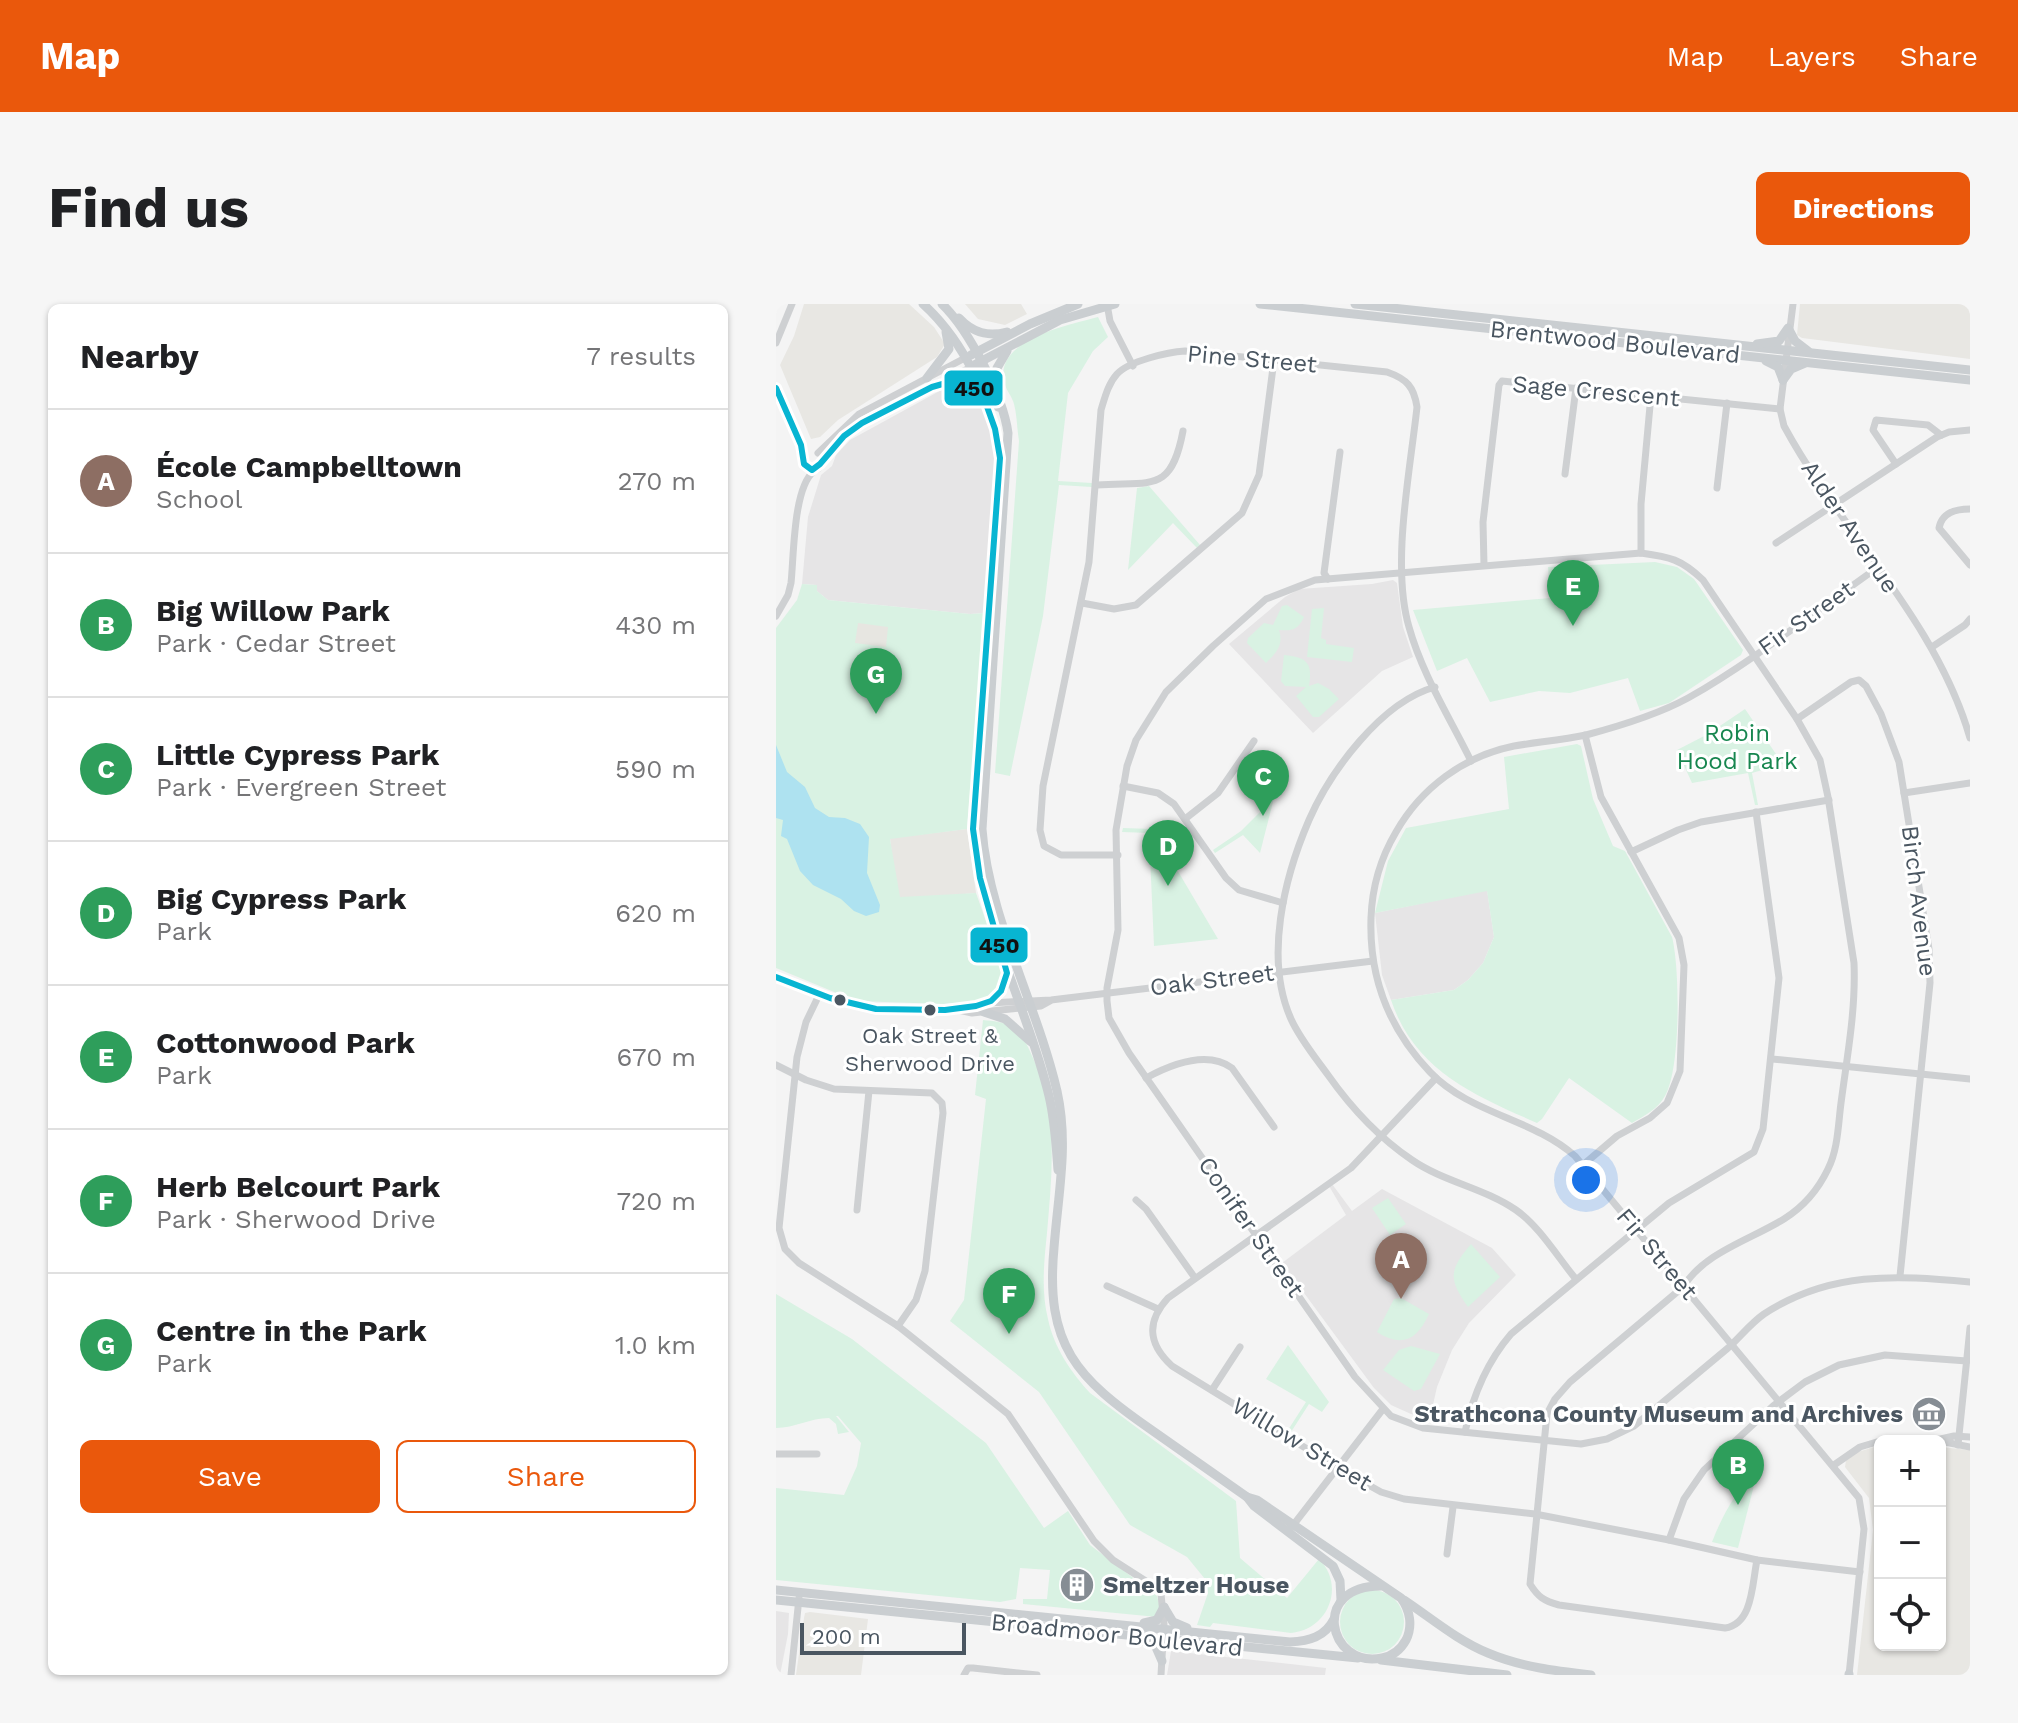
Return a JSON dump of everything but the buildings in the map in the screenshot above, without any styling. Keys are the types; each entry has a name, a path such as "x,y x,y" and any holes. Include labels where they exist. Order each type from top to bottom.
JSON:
{"main road":[{"path":"923,304 944,325 998,395"},
{"path":"944,306 971,328 984,334 996,334 1022,328 1078,304"},
{"path":"973,361 1060,320 1110,304"},
{"name":"Brentwood Boulevard","path":"1260,304 1432,313"},
{"name":"Brentwood Boulevard","path":"1355,304 1786,355 1970,370"},
{"path":"944,306 1007,422"},
{"path":"927,378 949,349 944,325"},
{"path":"973,361 1022,328"},
{"path":"1788,328 1808,357 1791,369 1783,380 1775,363 1750,351 1779,341 1788,328"},
{"path":"1013,344 997,368 998,395 1007,422 1008,454 982,829 994,896 1025,1003 1058,1096 1064,1158 1052,1262 1052,1303 1058,1328 1073,1359 1100,1393 1247,1497 1254,1506 1489,1654 1524,1665 1591,1675"},
{"name":"Brentwood Boulevard","path":"1808,357 1970,380"},
{"path":"973,361 994,423 1000,458 973,829 980,878 1007,965 1025,1003 1054,1121 1060,1181"},
{"path":"938,384 965,383 984,397"},
{"path":"1007,965 1004,987 986,1007 1033,1044"},
{"path":"1291,1527 1337,1572 1341,1600 1334,1619 1341,1643 1351,1652 1368,1659 1393,1654 1407,1639 1409,1615 1401,1598"},
{"path":"1341,1600 1357,1588 1383,1586"},
{"name":"Broadmoor Boulevard","path":"776,1590 799,1597 1103,1633 1193,1633 1306,1641 1326,1630 1334,1619"},
{"name":"Broadmoor Boulevard","path":"776,1600 799,1597 1124,1625 1201,1643 1507,1675"},
{"path":"1124,1625 1157,1620 1164,1607"},
{"path":"1164,1607 1173,1622 1193,1633"},
{"path":"1103,1633 1151,1643 1156,1646 1162,1661"},
{"path":"1162,1661 1173,1645 1201,1643"}],"street":[{"path":"776,343 792,304"},
{"path":"1110,304 1110,321 1133,366"},
{"name":"Alder Avenue","path":"1793,304 1780,409 1789,435 1932,647 1964,705 1970,738"},
{"name":"Pine Street","path":"1118,855 1054,853 1044,846 1040,830 1043,786 1089,562 1101,410 1106,392 1117,374 1124,368 1158,355 1185,351 1387,372 1404,379 1412,388 1417,407 1401,554 1408,625 1418,654 1471,761"},
{"path":"1082,603 1122,609 1142,601 1242,513 1259,475 1274,360"},
{"path":"818,455 859,414 927,378 973,361"},
{"path":"804,459 818,455 858,426 938,384 973,361"},
{"name":"Sage Crescent","path":"1484,565 1483,522 1499,385 1507,380 1780,409"},
{"path":"776,388 801,445 806,467 815,470"},
{"path":"1565,474 1576,388"},
{"path":"1641,553 1641,504 1651,395"},
{"path":"1717,488 1727,403"},
{"path":"1896,464 1873,430 1876,420 1928,425 1941,435"},
{"path":"1776,543 1941,435 1970,430"},
{"path":"1097,485 1156,481 1165,476 1174,466 1183,431"},
{"path":"801,445 818,455"},
{"path":"1328,579 1324,573 1340,452"},
{"path":"776,616 791,583 800,503 809,474 820,467 818,455"},
{"path":"1970,509 1954,510 1941,520 1939,528 1970,565"},
{"name":"Conifer Street","path":"1757,1560 1746,1616 1736,1627 1689,1625 1559,1605 1545,1601 1530,1584 1535,1514 1543,1441 1547,1414 1562,1390 1683,1287 1693,1272 1801,1206 1820,1184 1835,1151 1855,988 1854,963 1829,800 1820,760 1797,719 1703,580 1687,565 1672,558 1641,553 1403,572 1298,585 1266,599 1179,677 1156,706 1136,740 1123,786 1116,830 1118,930 1107,994 1109,1018 1146,1078 1355,1377 1391,1416 1423,1428 1543,1441 1581,1444 1617,1435 1643,1419 1732,1345 1762,1315 1813,1291 1854,1280 1900,1276 1970,1282"},
{"name":"Fir Street","path":"1849,1675 1864,1529 1859,1498 1583,1165 1556,1141 1466,1100 1436,1078 1409,1046 1390,1017 1373,961 1371,906 1384,855 1404,818 1423,795 1471,761 1512,747 1585,735 1643,717 1687,698 1877,568"},
{"path":"1932,647 1970,619"},
{"name":"Birch Avenue","path":"1797,719 1851,682 1859,680 1866,686 1890,734 1899,762 1930,964 1922,1074 1900,1276"},
{"path":"1435,687 1417,695 1384,718 1331,776 1306,827 1283,903 1277,946 1279,972 1290,1016 1298,1033 1350,1107 1381,1137 1414,1161 1516,1210 1575,1278"},
{"path":"1583,1165 1617,1136 1650,1118 1667,1103 1680,1071 1684,965 1679,938 1601,797 1585,735"},
{"path":"1185,819 1218,793 1254,741"},
{"path":"1904,793 1970,783"},
{"path":"1123,786 1158,793 1174,804 1233,885 1239,890 1283,903"},
{"path":"1631,852 1690,825 1829,800"},
{"path":"1465,1432 1478,1385 1503,1343 1523,1322 1635,1229 1696,1185 1754,1152 1763,1129 1779,970 1756,812"},
{"name":"Oak Street","path":"776,977 819,995 867,1008 959,1009 1025,1003 1041,1006 1051,1000 1373,961"},
{"path":"819,995 806,1022 782,1153 779,1228 785,1249 799,1263 898,1326 1008,1414 1094,1541 1113,1560 1158,1590 1164,1607 1161,1675"},
{"path":"1772,1059 1970,1079"},
{"path":"1146,1078 1170,1065 1191,1061 1224,1063 1232,1068 1274,1127"},
{"path":"776,1065 834,1089 932,1093 942,1103 925,1271 916,1300 898,1326"},
{"path":"1107,1286 1158,1309 1195,1278 1351,1168 1436,1078"},
{"path":"857,1210 869,1091"},
{"path":"1136,1200 1146,1209 1195,1278"},
{"name":"Willow Street","path":"1158,1309 1153,1326 1157,1350 1172,1366 1381,1492 1453,1507 1535,1514 1757,1560 1860,1572"},
{"path":"1958,1445 1970,1328"},
{"path":"1212,1390 1240,1347"},
{"path":"1669,1540 1684,1499 1704,1470 1780,1400 1822,1373 1859,1359 1900,1355 1967,1361"},
{"path":"1291,1527 1383,1409"},
{"path":"1946,1439 1970,1437"},
{"path":"1946,1442 1970,1447"},
{"path":"1834,1465 1860,1447 1874,1443"},
{"path":"776,1454 817,1454"},
{"path":"1447,1554 1453,1507"},
{"path":"791,1675 799,1597"},
{"path":"964,1675 968,1668 973,1668 1037,1675"}],"shaded area":[{"path":"804,304 909,304 934,327 945,344 937,357 838,420 820,437 811,439 780,365 794,336"},
{"path":"965,304 1021,304 1027,314 1005,325 978,319"},
{"path":"1800,304 1970,304 1970,359 1802,338 1797,335"},
{"path":"945,388 967,388 976,393 990,421 995,468 985,613 828,600 817,591 817,585 802,584 808,517 821,475 832,466 836,455 850,440"},
{"path":"1393,580 1397,583 1403,627 1413,657 1382,671 1313,733 1229,644 1299,589"},
{"path":"967,829 976,893 897,900 890,838"},
{"path":"1487,890 1494,937 1483,963 1454,990 1391,1000 1382,975 1375,913"},
{"path":"1332,1184 1352,1211 1382,1189 1492,1248 1516,1275 1469,1323 1452,1350 1437,1387 1430,1418 1391,1405 1374,1388 1282,1263 1346,1215 1329,1186"},
{"path":"1874,1447 1874,1651 1946,1651 1946,1448 1970,1450 1970,1675 1857,1675 1873,1530 1869,1498 1845,1467 1846,1461 1858,1452"},
{"path":"776,1611 789,1613 780,1675 776,1675"},
{"path":"805,1613 868,1619 861,1675 796,1675"},
{"path":"1171,1651 1326,1668 1325,1675 1167,1675"}],"green space":[{"path":"1098,317 1108,337 1093,351 1068,393 1058,481 1092,483 1092,487 1059,485 1043,616 1010,776 995,773 1019,441 1014,404 1004,381 1004,367 1011,354 1037,336"},
{"path":"1149,486 1200,545 1197,548 1173,523 1128,570 1137,488"},
{"path":"1655,562 1677,567 1694,579 1743,650 1741,655 1669,703 1640,711 1628,678 1570,693 1539,691 1490,702 1467,658 1437,671 1413,610 1550,598 1548,567"},
{"path":"802,584 817,585 817,591 828,600 985,613 967,829 890,839 900,897 976,893 1004,972 1000,986 993,995 982,1001 943,1004 856,1001 776,968 776,628 797,600"},
{"path":"1287,605 1304,617 1294,629 1279,630 1280,644 1266,663 1247,643 1248,638 1264,623 1273,625 1282,606"},
{"path":"1324,608 1321,638 1326,640 1326,644 1354,648 1352,662 1307,657 1312,609"},
{"path":"1284,655 1298,657 1307,663 1309,686 1318,683 1339,699 1319,717 1313,717 1296,696 1306,687 1285,686 1281,681"},
{"name":"Robin Hood Park","path":"1745,709 1783,764 1752,773 1758,805 1755,805 1748,773 1692,783 1677,750"},
{"path":"1577,744 1581,746 1593,799 1613,846 1625,851 1672,937 1675,951 1678,1018 1670,1083 1659,1105 1632,1123 1569,1078 1537,1123 1449,1078 1415,1045 1402,1025 1391,1000 1454,990 1483,963 1494,937 1487,891 1375,913 1388,861 1406,828 1509,809 1504,757"},
{"path":"1274,798 1260,853 1243,835 1215,853 1213,850 1241,831"},
{"path":"1123,828 1153,829 1218,939 1154,946 1149,833 1122,832"},
{"path":"983,1020 1006,1024 1019,1033 1033,1058 1047,1101 1052,1166 1044,1287 1048,1319 1059,1350 1090,1393 1236,1501 1240,1558 1287,1598 1319,1559 1327,1570 1332,1593 1323,1615 1304,1630 1291,1633 1213,1623 1210,1627 1197,1625 1208,1593 1205,1579 1187,1557 1130,1525 1039,1392 950,1321 964,1300 986,1099 975,1095"},
{"path":"1388,1198 1406,1224 1390,1235 1372,1208"},
{"path":"1471,1244 1500,1277 1468,1307 1457,1289 1454,1275 1458,1261"},
{"path":"776,1294 852,1339 986,1443 1044,1528 1068,1511 1090,1545 1157,1596 1160,1607 1157,1617 1023,1604 1023,1599 1047,1599 1050,1570 1020,1568 1016,1599 1000,1602 776,1580 776,1488 844,1495 857,1466 861,1443 838,1416 849,1432 838,1434 836,1424 829,1418 776,1428"},
{"path":"1401,1298 1429,1314 1414,1335 1408,1339 1394,1340 1377,1332 1394,1299"},
{"path":"1288,1345 1329,1402 1322,1412 1309,1404 1291,1432 1288,1430 1306,1402 1266,1379"},
{"path":"1411,1346 1440,1354 1421,1389 1414,1391 1383,1370 1399,1350"},
{"path":"1758,1470 1738,1548 1712,1542 1731,1503"},
{"path":"1372,1590 1395,1599 1404,1622 1395,1645 1372,1654 1349,1645 1340,1622 1349,1599"}],"sand":[{"path":"858,623 888,627 886,647 855,643"}],"water":[{"path":"776,745 787,772 805,787 815,808 829,817 845,818 860,824 869,837 867,873 880,905 879,912 866,916 854,911 841,899 813,885 800,871 787,839 781,836 783,820 776,818"}],"transit line":[{"name":"450","path":"776,388 801,445 804,464 812,470 844,436 862,423 932,387 953,381 967,383 985,401 995,429 1000,458 973,829 980,878 1007,973 1001,991 991,1001 945,1010 876,1009 830,998 776,977"}],"place":[{"name":"Cottonwood Park","path":"1573,626"},
{"name":"Centre in the Park","path":"876,714"},
{"name":"Little Cypress Park","path":"1263,816"},
{"name":"Big Cypress Park","path":"1168,886"},
{"name":"Oak Street & Sherwood Drive","path":"930,1010"},
{"name":"École Campbelltown","path":"1401,1299"},
{"name":"Herb Belcourt Park","path":"1009,1334"},
{"name":"Strathcona County Museum and Archives","path":"1929,1414"},
{"name":"Big Willow Park","path":"1738,1505"},
{"name":"Smeltzer House","path":"1077,1585"}]}
